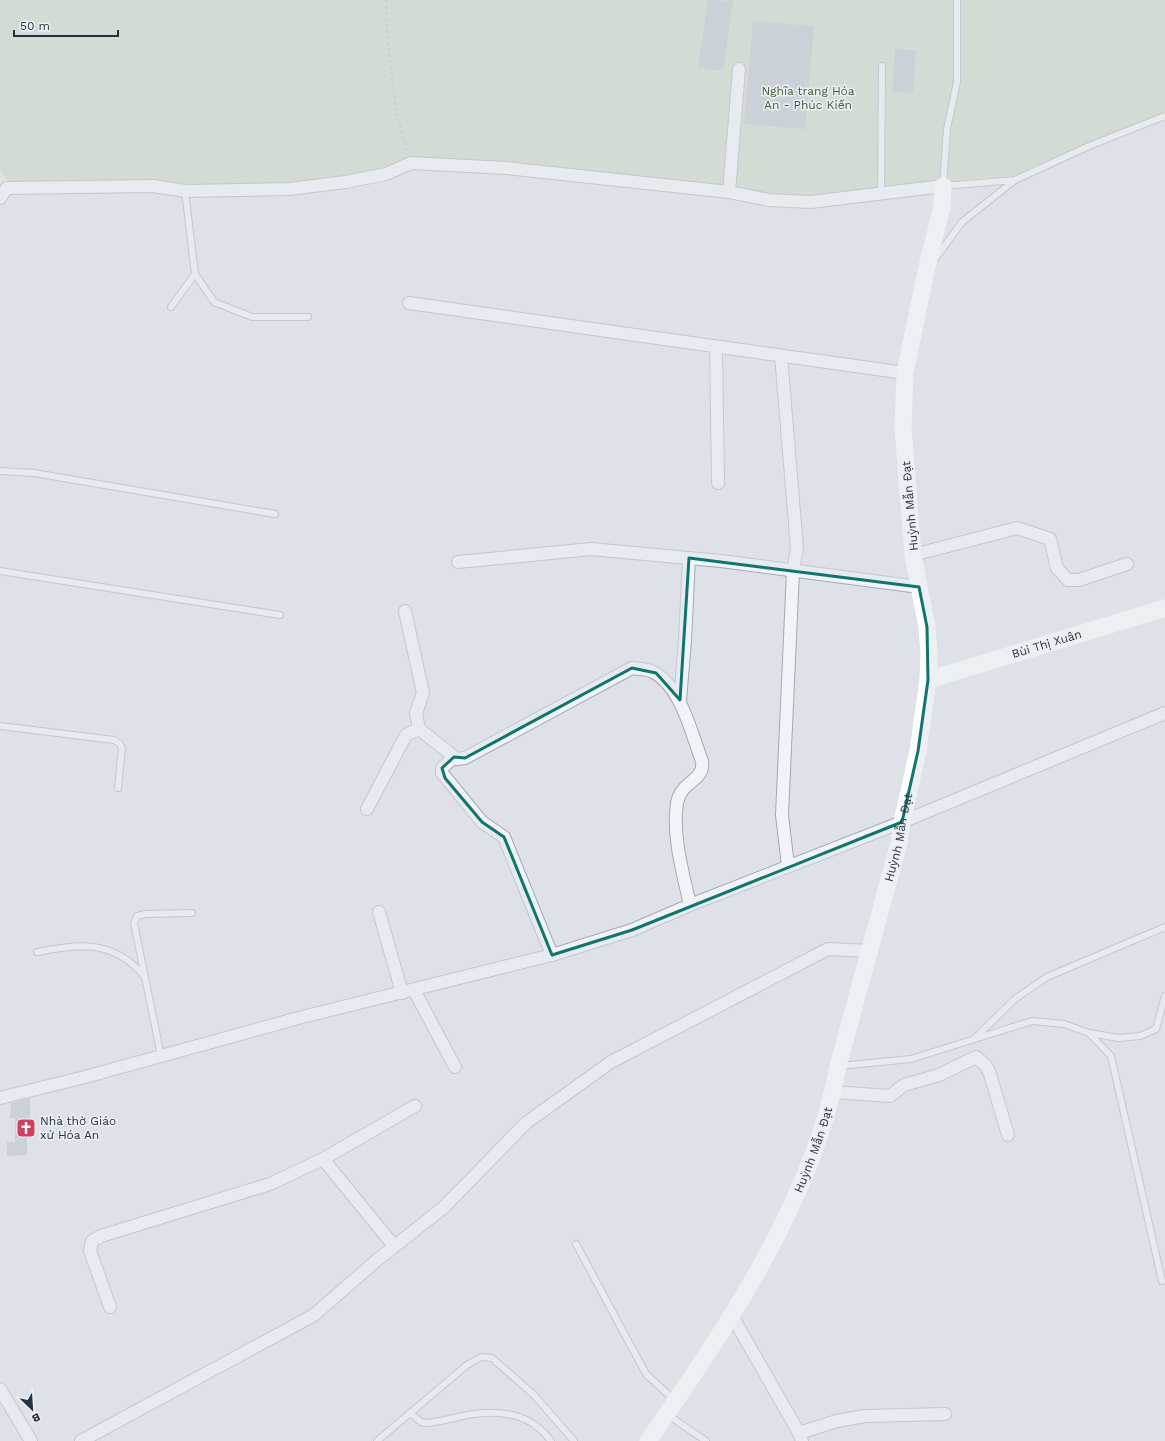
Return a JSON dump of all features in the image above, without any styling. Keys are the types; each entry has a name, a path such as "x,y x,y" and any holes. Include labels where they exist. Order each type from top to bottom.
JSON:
{"main road":[{"name":"Huỳnh Mẫn Đạt","path":"648,1441 731,1314 782,1226 814,1156 833,1092 838,1066 899,843 902,822 918,751 928,680 928,627 913,555 903,426 905,373 926,271 942,207 943,186"},
{"name":"Bùi Thị Xuân","path":"928,680 1165,608"}],"street":[{"path":"729,192 739,69"},
{"path":"0,198 3,183 153,186 184,191 289,189 339,183 386,174 411,164 506,168 729,192 769,200 811,202 943,186"},
{"path":"409,303 716,348 905,373"},
{"path":"716,348 718,483"},
{"path":"781,356 797,548 793,571 782,815 788,866"},
{"path":"913,555 1017,528 1050,539 1057,568 1068,580 1078,580 1127,564"},
{"path":"458,562 591,549 689,558 919,587"},
{"path":"680,700 685,641 689,558"},
{"path":"405,611 423,694 416,713 419,729 457,759 466,758 632,668 649,670 656,674 680,700 704,769 681,790 677,803 680,851 690,905"},
{"path":"0,1098 48,1087 302,1017 552,955 632,930 690,905 902,822 1165,713"},
{"path":"367,809 406,735 419,729"},
{"path":"454,756 442,768 442,773 482,822 504,837 552,955"},
{"path":"379,912 408,991 454,1067"},
{"path":"81,1441 314,1315 394,1246 443,1208 526,1123 611,1062 828,949 870,951"},
{"path":"833,1092 890,1096 904,1085 939,1075 976,1057 986,1066 990,1074 1008,1135"},
{"path":"110,1306 90,1250 92,1241 108,1233 270,1184 324,1159 416,1106"},
{"path":"324,1159 394,1246"},
{"path":"731,1314 801,1437 836,1421 865,1416 945,1414"},
{"path":"0,1389 31,1441"}],"lane":[{"path":"957,0 957,82 947,129 943,186 1015,180"},
{"path":"881,194 882,66"},
{"path":"926,271 962,222 1015,180 1089,146 1165,116"},
{"path":"184,191 195,274 214,302 252,317 308,317"},
{"path":"171,307 195,274"},
{"path":"0,471 34,473 275,514"},
{"path":"0,571 280,614"},
{"path":"0,726 114,740 120,744 122,748 118,788"},
{"path":"161,1056 134,923 137,916 145,914 192,913"},
{"path":"972,1040 1015,999 1047,977 1165,927"},
{"path":"37,952 72,945 108,949 122,956 134,965 145,977"},
{"path":"838,1066 911,1059 1032,1021 1064,1024 1089,1033 1119,1038 1140,1036 1156,1029 1165,996"},
{"path":"1089,1033 1111,1056 1162,1281"},
{"path":"576,1244 646,1374 671,1407 706,1441"},
{"path":"377,1441 467,1365 482,1357 492,1358 534,1395 574,1441"},
{"path":"410,1412 421,1422 426,1423 475,1414 512,1415 534,1423 551,1441"}],"path":[{"path":"386,0 387,32 396,113 411,164"}],"highlighted area":[{"path":"689,558 919,587 927,627 928,680 918,751 902,822 632,930 552,955 504,837 482,822 445,778 442,768 454,757 465,758 632,668 656,673 680,700"}],"green space":[{"name":"Nghĩa trang Hóa An - Phúc Kiến","path":"0,0 1165,0 1165,113 1091,142 1013,177 983,178 810,198 510,163 385,170 347,177 291,184 187,186 9,183 0,170"}],"building":[{"path":"708,0 733,1 723,71 698,68"},
{"path":"753,21 814,26 805,129 744,124"},
{"path":"895,49 916,50 913,93 892,92"},
{"path":"30,1098 30,1118 27,1118 27,1155 7,1156 7,1142 15,1142 15,1118 10,1118 11,1103"}],"place":[{"name":"Nhà thờ Giáo xứ Hóa An","path":"26,1128"}]}
